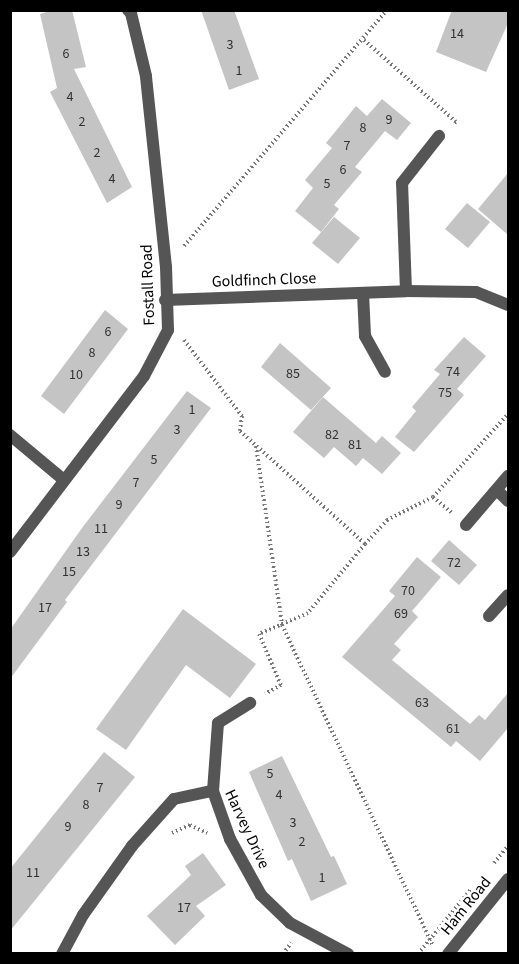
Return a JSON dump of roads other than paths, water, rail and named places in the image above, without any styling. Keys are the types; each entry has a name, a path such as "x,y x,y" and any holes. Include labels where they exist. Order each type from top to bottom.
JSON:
{"street":[{"name":"Fostall Road","path":"10,552 144,376 168,330 165,300 166,267 146,76 131,14 128,10"},
{"path":"406,291 402,183 443,133"},
{"name":"Goldfinch Close","path":"165,300 406,291 476,292 508,305"},
{"path":"363,293 365,336 385,372"},
{"path":"10,435 64,480"},
{"path":"466,525 508,476"},
{"path":"497,490 508,501"},
{"path":"489,616 508,595"},
{"path":"213,791 218,723 250,703"},
{"name":"Harvey Drive","path":"62,954 83,915 126,855 174,799 213,791 230,839 261,894 290,923 348,954"},
{"name":"Ham Road","path":"448,954 508,879"}]}
